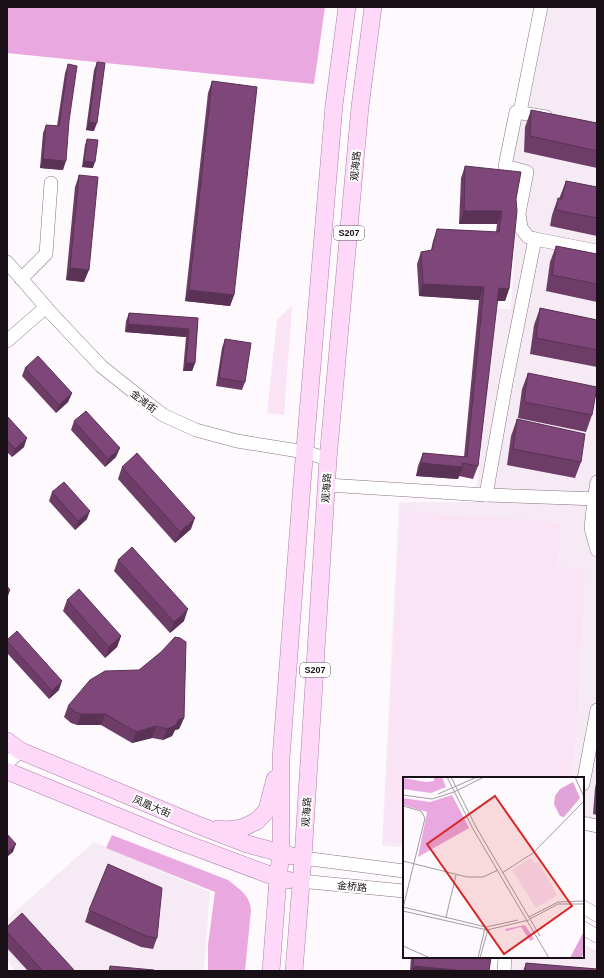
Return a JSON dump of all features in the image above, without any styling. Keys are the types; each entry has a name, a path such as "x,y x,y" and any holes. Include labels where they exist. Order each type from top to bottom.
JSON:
{"main road":[{"name":"S207","path":"271,971 280,853 281,758 305,452 334,105 347,7"},
{"name":"观海路","path":"294,971 303,858 328,458 360,108 373,7"},
{"name":"凤凰大街","path":"7,741 21,751 204,828 247,844 303,858"},
{"path":"204,828 226,830 242,828 257,821 267,810 281,758"},
{"path":"7,771 168,837 278,878 300,881"}],"street":[{"path":"520,112 541,7"},
{"path":"559,120 516,112 505,166 527,172 519,213 521,228 528,237 597,251"},
{"path":"21,279 46,254 51,183"},
{"path":"486,495 508,370 535,239"},
{"name":"金滩街","path":"7,262 46,307 101,366 164,415 196,430 237,441 305,452 328,458"},
{"path":"7,342 46,307"},
{"path":"597,482 591,528 597,550"},
{"path":"326,486 486,495 595,499"},
{"path":"584,779 597,710"},
{"path":"7,763 21,751"},
{"path":"584,823 597,826"},
{"name":"金桥路","path":"303,858 403,871"},
{"name":"金桥路","path":"300,881 403,891"},
{"path":"584,908 597,915"},
{"path":"584,929 597,936"},
{"path":"504,971 505,958"}],"shaded area":[{"path":"7,7 325,7 314,84 7,53"},
{"path":"536,7 597,7 597,833 584,831 584,777 403,777 403,847 382,846 399,502 475,502 496,309 511,309 518,183 500,179"},
{"path":"292,306 284,415 267,413 277,320"},
{"path":"401,511 560,522 558,566 585,570 576,735 571,777 403,777 403,843 383,841"},
{"path":"112,835 228,880 240,889 249,900 251,910 245,971 208,971 208,945 215,892 106,848"},
{"path":"94,842 210,892 204,971 16,971 7,960 7,919"},
{"path":"584,944 597,951 597,971 498,971 499,958 584,958"}],"building":[{"path":"97,62 105,63 97,123 89,122"},
{"path":"68,64 77,66 69,121 66,161 43,159 46,125 59,126"},
{"path":"212,81 257,87 234,295 189,290"},
{"path":"531,110 597,123 597,151 530,136"},
{"path":"87,139 98,140 95,162 84,161"},
{"path":"465,166 521,172 516,199 517,211 509,289 499,288 478,466 462,463 463,467 421,463 423,453 467,457 484,287 423,284 421,252 432,250 437,229 499,232 502,211 464,211"},
{"path":"79,175 98,177 89,270 70,268"},
{"path":"566,181 597,187 597,218 556,210 558,198 562,199"},
{"path":"556,246 597,254 597,284 552,275"},
{"path":"540,308 597,320 597,350 536,338"},
{"path":"129,313 198,318 195,363 186,363 189,329 128,324"},
{"path":"225,339 251,343 245,382 219,378"},
{"path":"38,356 72,393 59,405 25,368"},
{"path":"528,373 597,387 592,415 524,402"},
{"path":"86,411 120,448 108,459 74,421"},
{"path":"7,416 27,438 15,449 7,440"},
{"path":"517,419 585,434 581,462 513,449"},
{"path":"137,453 195,518 180,532 122,467"},
{"path":"64,482 90,511 78,521 52,492"},
{"path":"132,547 188,609 174,622 118,560"},
{"path":"7,586 10,590 7,593"},
{"path":"79,589 121,636 109,647 67,600"},
{"path":"17,631 62,681 52,691 7,641"},
{"path":"175,637 186,642 184,718 179,719 176,725 167,729 156,726 136,732 105,714 81,714 75,712 68,706 90,680 105,671 139,670 161,652"},
{"path":"7,834 16,844 7,852"},
{"path":"108,864 162,888 157,938 146,936 89,910"},
{"path":"22,913 74,970 73,971 43,971 7,932 7,927"},
{"path":"414,958 491,958 489,971 467,971 413,966"},
{"path":"526,963 597,969 597,971 525,971"},
{"path":"110,966 154,970 154,971 109,971"}]}
